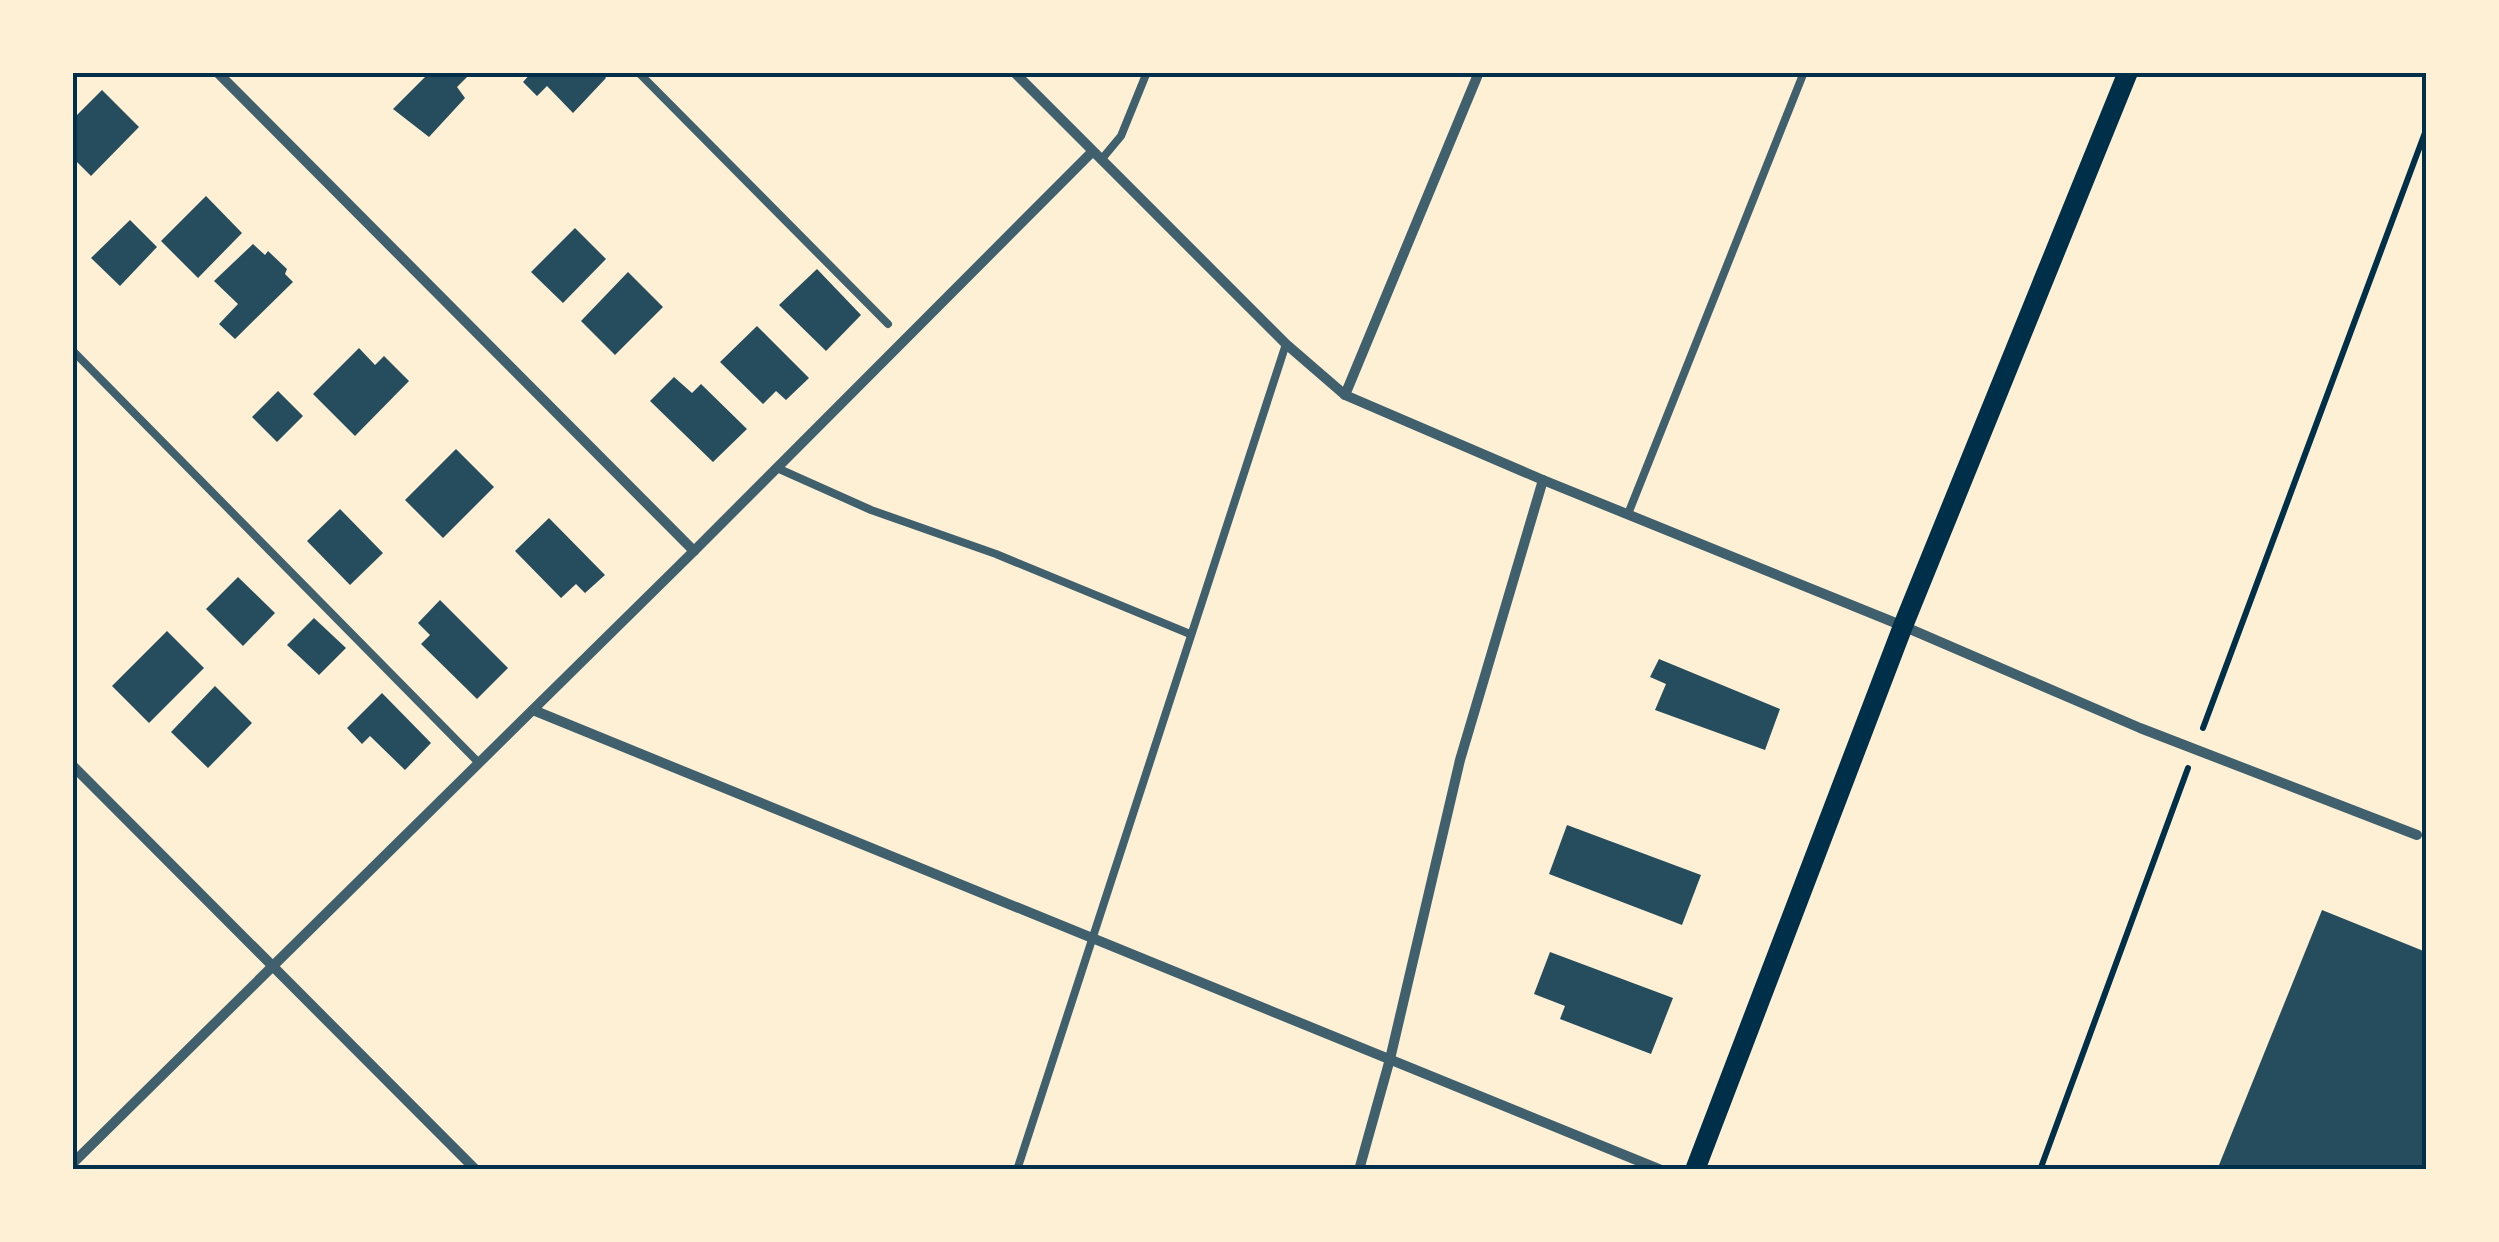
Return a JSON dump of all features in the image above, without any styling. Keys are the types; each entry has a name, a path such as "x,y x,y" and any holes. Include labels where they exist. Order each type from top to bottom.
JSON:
{"main road":[{"path":"1695,1170 1903,626 2128,72"}],"street":[{"path":"218,72 694,551"},
{"path":"1014,72 1286,344 1345,395 2195,750 2422,837"},
{"path":"1345,395 1479,72"},
{"path":"72,1164 1096,156"},
{"path":"1359,1170 1390,1059 1460,760 1543,480"},
{"path":"533,710 1661,1170"},
{"path":"72,765 476,1170"}],"lane":[{"path":"638,72 888,324"},
{"path":"1096,156 1120,136 1147,72"},
{"path":"1628,514 1804,72"},
{"path":"1017,1170 1286,344"},
{"path":"72,350 479,762"},
{"path":"777,468 872,510 996,554 1190,634"}],"path":[{"path":"2040,1170 2426,130"}],"building":[{"path":"430,72 472,72 457,87 465,98 429,137 393,109"},
{"path":"532,72 601,72 606,78 573,113 547,86 537,96 523,82"},
{"path":"102,90 139,127 91,176 72,157 72,120"},
{"path":"206,196 242,233 198,278 161,241"},
{"path":"130,220 157,247 120,286 91,258"},
{"path":"575,228 606,259 563,303 531,272"},
{"path":"253,244 265,255 268,251 287,269 285,274 293,282 235,339 219,324 238,304 214,281"},
{"path":"817,269 861,315 826,351 779,305"},
{"path":"628,272 663,307 615,355 581,321"},
{"path":"757,326 809,378 786,400 776,391 763,404 720,362"},
{"path":"359,348 375,365 384,356 409,381 355,436 313,394"},
{"path":"674,377 692,393 701,384 747,429 713,462 650,401"},
{"path":"278,391 303,416 277,442 252,417"},
{"path":"456,449 494,487 443,538 405,500"},
{"path":"340,509 383,553 350,585 307,541"},
{"path":"549,518 605,575 585,593 576,584 561,598 515,551"},
{"path":"238,577 275,613 243,646 206,609"},
{"path":"440,600 508,668 477,699 421,644 430,635 418,623"},
{"path":"314,618 346,648 319,675 287,645"},
{"path":"167,631 204,668 149,723 112,686"},
{"path":"1659,659 1780,709 1765,750 1655,710 1666,684 1650,677"},
{"path":"215,686 252,723 208,768 171,732"},
{"path":"382,693 431,743 405,770 370,736 362,744 347,728"},
{"path":"1567,825 1701,875 1682,925 1549,874"},
{"path":"2322,910 2426,952 2426,1170 2217,1170"},
{"path":"1550,952 1673,998 1651,1054 1560,1019 1565,1006 1534,994"}]}
